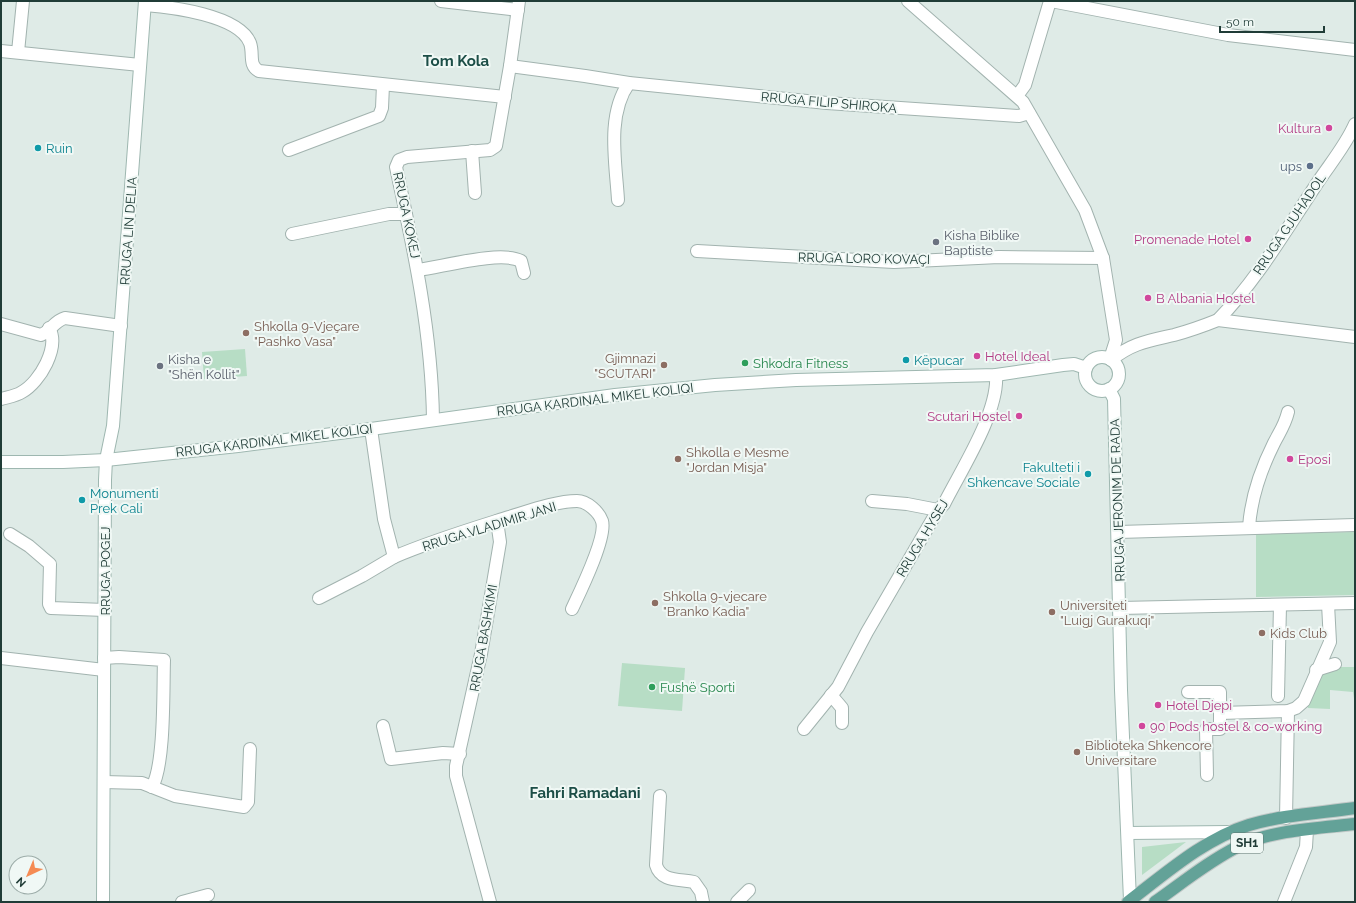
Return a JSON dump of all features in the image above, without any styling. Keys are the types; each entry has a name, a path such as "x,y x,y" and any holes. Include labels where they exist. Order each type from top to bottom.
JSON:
{"main road":[{"name":"SH1","path":"1129,901 1192,855 1230,832 1250,825 1286,818 1355,808"},
{"name":"SH1","path":"1155,902 1240,846 1260,839 1307,830 1355,824"}],"street":[{"path":"18,52 23,1"},
{"path":"441,1 518,6"},
{"path":"908,1 1023,102 1085,210 1103,258 1116,340 1111,359"},
{"path":"1017,96 1025,85 1050,1 1228,34 1355,50"},
{"path":"145,3 197,12 211,16 238,30 250,43 252,63 254,68 259,71 505,97"},
{"name":"RRUGA LIN DELIA","path":"106,460 113,426 145,3"},
{"name":"RRUGA KOKEJ","path":"433,420 429,359 418,270 396,167 399,160 407,157 490,150 496,146 510,66 518,6"},
{"path":"1,51 140,65"},
{"name":"RRUGA FILIP SHIROKA","path":"510,66 629,83 835,104 1019,116 1029,113"},
{"path":"618,200 614,143 616,118 624,91 629,83"},
{"path":"289,150 379,116 382,108 383,85"},
{"name":"RRUGA GJUHADOL","path":"1218,320 1236,302 1284,235 1345,143 1355,124"},
{"path":"472,151 475,193"},
{"path":"292,234 389,214 406,214"},
{"name":"RRUGA LORO KOVAÇI","path":"697,251 894,262 1000,257 1103,258"},
{"path":"418,270 477,260 509,257 521,261 524,273"},
{"path":"1,324 41,335 58,320 65,318 121,326"},
{"path":"1111,359 1124,349 1136,343 1198,328 1218,320 1355,337"},
{"path":"1,399 22,393 43,370 48,362 53,341 53,335 49,328"},
{"path":"1100,357 1111,359 1119,372 1115,385 1102,391 1090,386 1085,374 1086,368 1094,359 1100,357"},
{"name":"RRUGA KARDINAL MIKEL KOLIQI","path":"1,462 106,460 372,429 614,395 715,385 796,380 996,375 1074,364 1086,368"},
{"name":"RRUGA HYSEJ","path":"804,729 831,695 938,510 944,504 986,421 996,391 996,375"},
{"name":"RRUGA JERONIM DE RADA","path":"1109,389 1114,399 1121,690 1128,833 1129,901"},
{"path":"1249,527 1257,486 1274,443 1286,422 1288,412"},
{"path":"372,429 381,506 394,557"},
{"name":"RRUGA POGEJ","path":"103,902 106,460"},
{"name":"RRUGA VLADIMIR JANI","path":"318,598 362,576 394,557 417,547 539,508 578,501 590,506 598,513 603,527 599,543 572,609"},
{"path":"872,501 907,504 938,510"},
{"name":"RRUGA BASHKIMI","path":"490,902 458,785 456,766 460,754 481,654 500,542 497,521"},
{"path":"1118,532 1355,524"},
{"path":"10,534 29,546 50,564 49,604 51,608 105,610"},
{"path":"1120,608 1355,603"},
{"path":"1220,713 1288,711 1296,708 1304,701 1316,670 1330,642 1328,604"},
{"path":"1278,696 1280,605"},
{"path":"1,658 104,664 119,657 164,660 160,754 156,780 152,787"},
{"path":"1316,670 1335,664"},
{"path":"1188,692 1220,692 1220,729 1206,729 1207,776"},
{"path":"831,695 842,708 842,723"},
{"path":"1286,818 1288,711"},
{"path":"383,726 391,759 443,752 460,754"},
{"path":"104,782 142,783 175,796 244,807 248,802 250,749"},
{"path":"660,796 656,865 658,872 661,876 668,878 694,882 701,892 703,902"},
{"path":"1284,902 1306,846 1307,830"},
{"path":"1128,833 1230,832"},
{"path":"738,902 749,890"},
{"path":"182,902 208,895"}],"green space":[{"path":"245,349 247,376 204,379 202,352"},
{"path":"1355,532 1355,595 1256,597 1256,534"},
{"name":"Fushë Sporti","path":"622,663 685,668 682,711 618,706"},
{"path":"1335,667 1355,667 1355,705 1353,692 1330,690 1330,709 1308,708 1307,700 1318,673"},
{"path":"1186,842 1142,875 1142,847"}],"place":[{"name":"Kultura","path":"1329,128"},
{"name":"Ruin","path":"38,148"},
{"name":"ups","path":"1310,166"},
{"name":"Promenade Hotel","path":"1248,239"},
{"name":"Kisha Biblike Baptiste","path":"936,242"},
{"name":"B Albania Hostel","path":"1148,298"},
{"name":"Shkolla 9-Vjeçare \"Pashko Vasa\"","path":"246,333"},
{"name":"Hotel Ideal","path":"977,356"},
{"name":"Këpucar","path":"906,360"},
{"name":"Shkodra Fitness","path":"745,363"},
{"name":"Gjimnazi \"SCUTARI\"","path":"664,365"},
{"name":"Kisha e \"Shën Kollit\"","path":"160,366"},
{"name":"Scutari Hostel","path":"1019,416"},
{"name":"Shkolla e Mesme \"Jordan Misja\"","path":"678,459"},
{"name":"Eposi","path":"1290,459"},
{"name":"Fakulteti i Shkencave Sociale","path":"1088,474"},
{"name":"Monumenti Prek Cali","path":"82,500"},
{"name":"Shkolla 9-vjecare \"Branko Kadia\"","path":"655,603"},
{"name":"Universiteti \"Luigj Gurakuqi\"","path":"1052,612"},
{"name":"Kids Club","path":"1262,633"},
{"name":"Fushë Sporti","path":"652,687"},
{"name":"Hotel Djepi","path":"1158,705"},
{"name":"90 Pods hostel & co-working","path":"1142,726"},
{"name":"Biblioteka Shkencore Universitare","path":"1077,752"}],"district":[{"name":"Tom Kola","path":"456,61"},
{"name":"Fahri Ramadani","path":"585,793"}]}
